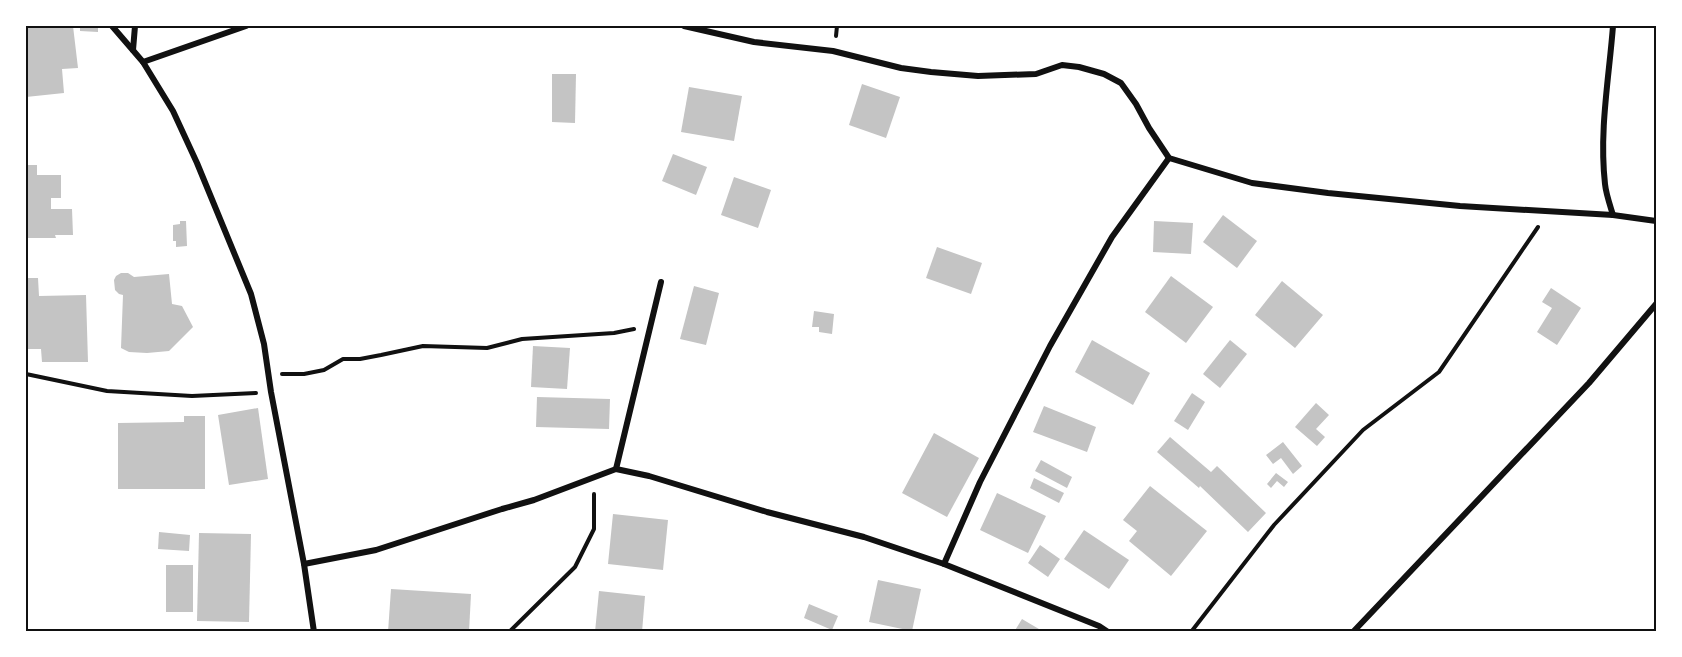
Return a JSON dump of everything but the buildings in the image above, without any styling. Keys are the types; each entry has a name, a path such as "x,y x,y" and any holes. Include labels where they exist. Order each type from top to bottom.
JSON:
{"street":[{"path":"112,26 143,62 173,111 251,294 270,373 315,632"},
{"path":"133,50 135,26"},
{"path":"143,62 246,26"},
{"path":"684,26 754,42 833,51 901,68 931,72 978,76 1024,75 1036,74 1062,65 1079,67 1104,74 1121,83 1169,158 1252,183 1460,206 1613,215 1656,221"},
{"path":"1613,26 1605,106 1603,158 1605,186 1613,215"},
{"path":"944,564 980,482 1050,346 1112,237 1169,158"},
{"path":"616,469 661,282"},
{"path":"1353,632 1589,383 1656,304"},
{"path":"304,564 376,550 502,508 534,500 616,469 649,476 767,512 864,537 944,564 1099,626 1108,632"}],"path":[{"path":"1191,632 1274,525 1363,430 1439,372 1548,211"},
{"path":"270,373 304,374 324,370 343,359 381,355 423,346 487,348 522,339 614,333 650,325"},
{"path":"26,374 107,391 192,396 272,392"},
{"path":"509,632 575,567 594,529 594,478"}]}
